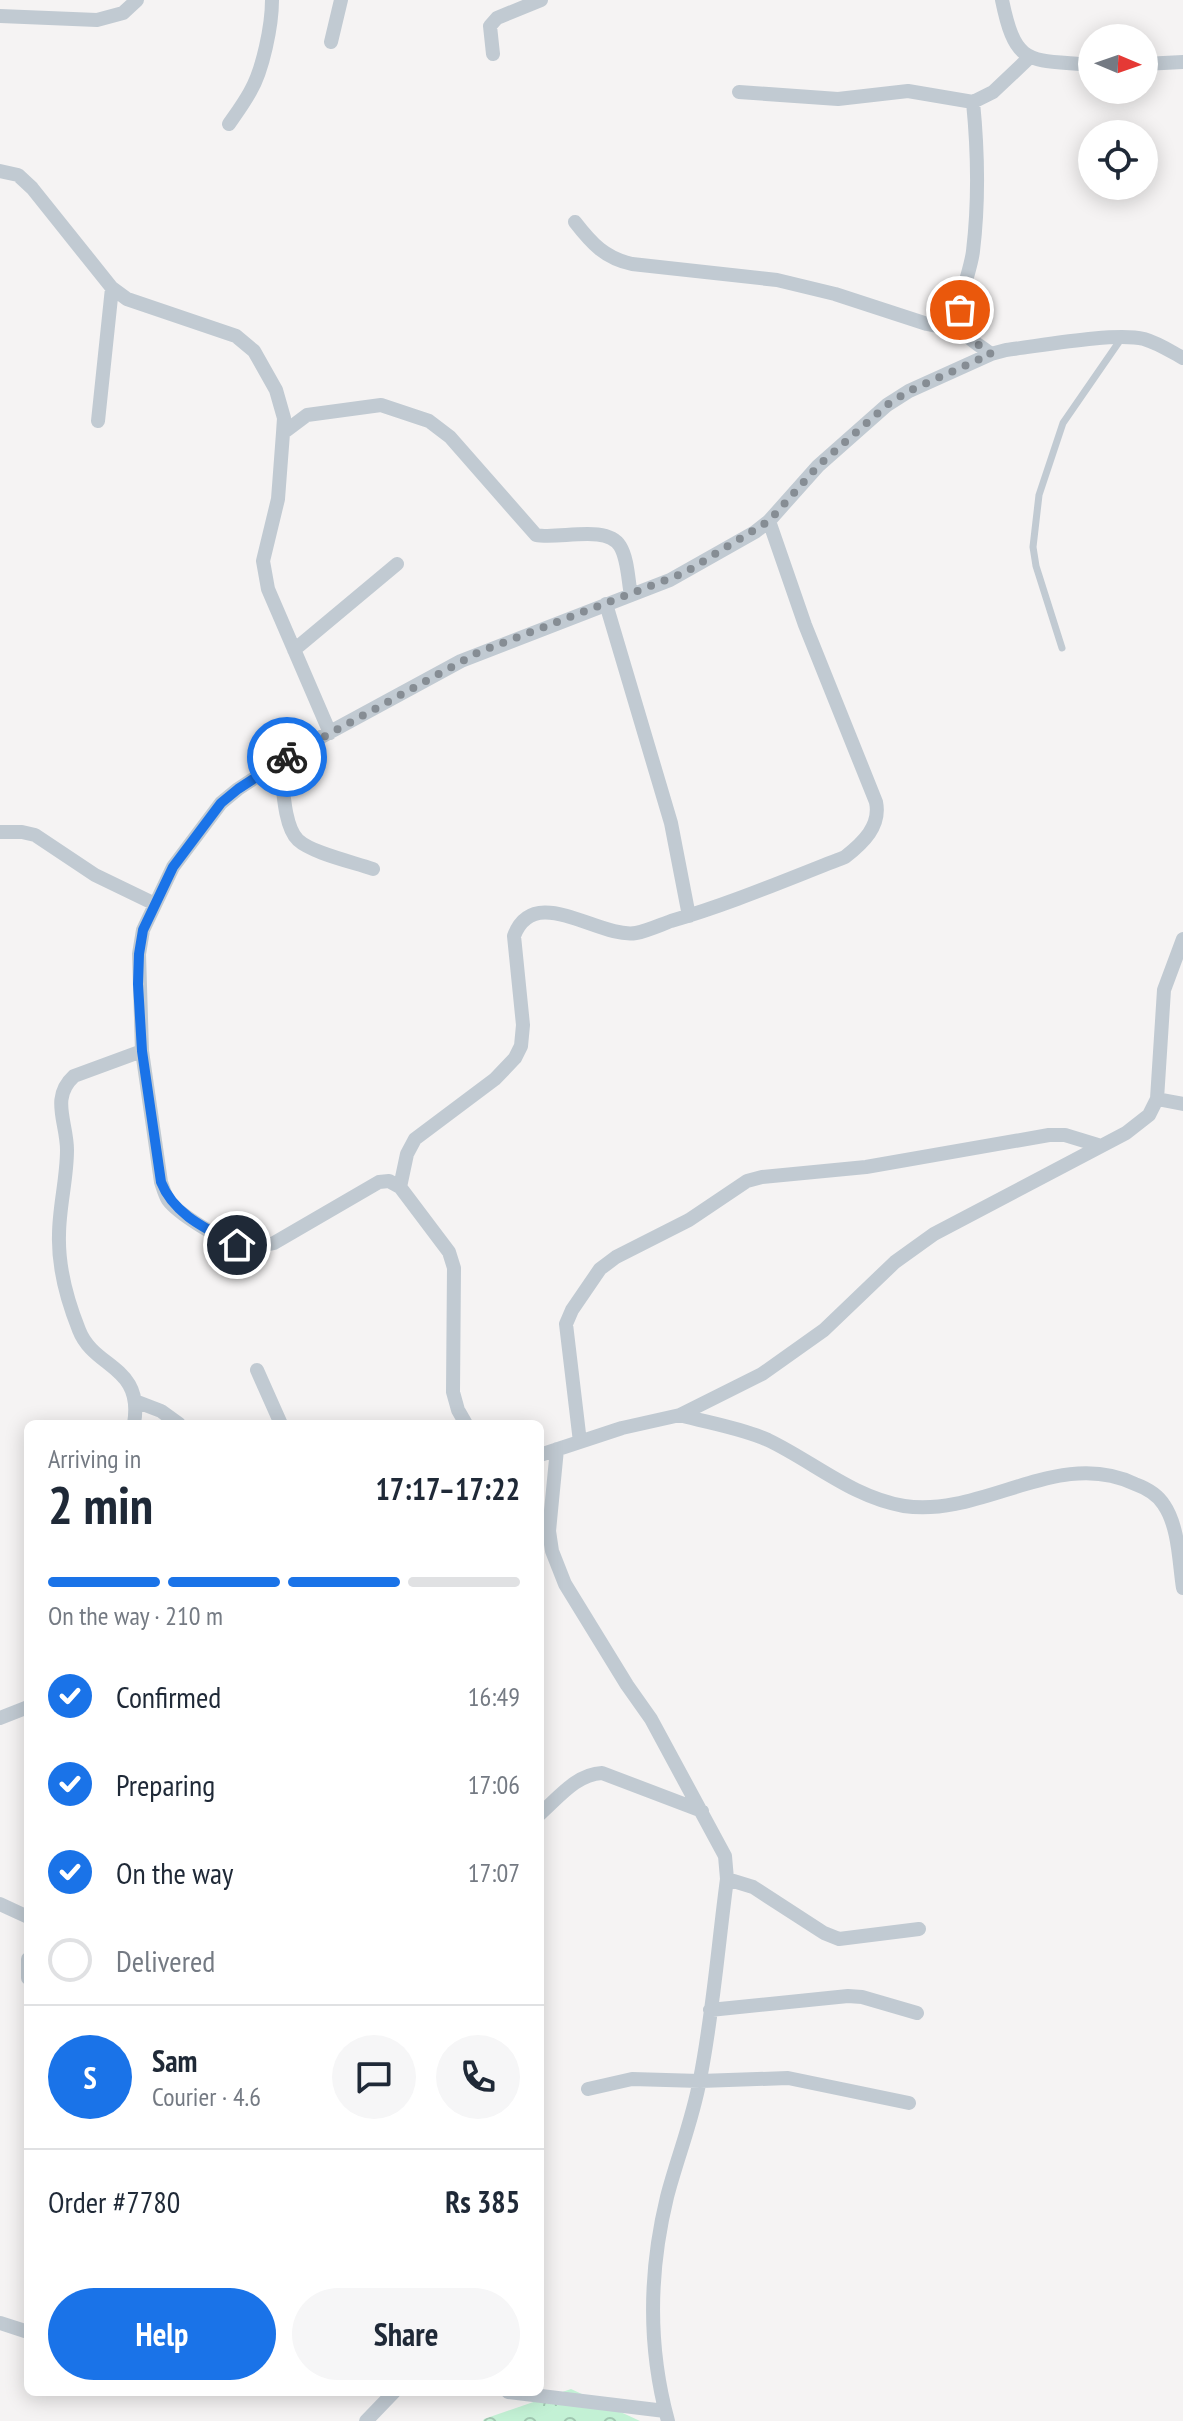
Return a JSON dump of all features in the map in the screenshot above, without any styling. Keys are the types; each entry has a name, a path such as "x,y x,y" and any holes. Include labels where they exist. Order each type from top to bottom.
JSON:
{"street":[{"path":"0,16 97,20 123,13 137,0"},
{"path":"229,124 251,91 259,71 272,0"},
{"path":"331,42 341,0"},
{"path":"493,54 490,26 497,18 541,0"},
{"path":"1002,0 1011,39 1018,49 1041,60 1078,64"},
{"path":"739,92 838,99 908,91 973,102 993,92 1030,57"},
{"path":"1158,63 1183,62"},
{"path":"973,102 979,174 973,251 960,310 960,324 965,334 991,354"},
{"path":"0,171 18,175 32,188 112,288 127,299 236,336 254,351 281,402 283,433 278,499 263,561 264,574 330,733"},
{"path":"575,222 590,242 614,260 777,280 835,294 927,324 960,324"},
{"path":"98,421 112,288"},
{"path":"464,1420 453,1392 454,1268 449,1252 400,1187 389,1181 379,1182 274,1243 256,1247 237,1245 216,1234 178,1210 168,1199 161,1182 142,1051 139,954 143,930 173,867 221,803 280,762 479,652 684,573 769,521 818,466 887,405 909,391 991,354 1122,337 1160,345 1183,358"},
{"path":"283,433 307,415 381,405 429,421 450,437 536,535 547,538 599,534 612,537 624,558 631,595"},
{"path":"400,1187 407,1154 415,1139 495,1079 515,1058 521,1046 523,1025 514,936 518,923 531,914 551,912 620,933 636,933 845,857 861,846 876,824 879,813 805,625 769,521"},
{"path":"294,650 397,564"},
{"path":"606,604 671,823 689,916"},
{"path":"280,762 289,824 295,838 306,846 373,869"},
{"path":"0,832 35,835 95,875 155,904"},
{"path":"544,1454 622,1428 680,1415 786,1359 824,1330 895,1262 934,1234 1126,1133 1149,1115 1157,1099 1164,990 1183,939"},
{"path":"134,1420 135,1401 128,1380 81,1335 60,1266 59,1232 67,1147 60,1096 74,1076 142,1051"},
{"path":"1157,1099 1183,1104"},
{"path":"580,1442 567,1341 566,1324 572,1310 600,1269 616,1257 689,1220 747,1181 866,1167 1049,1135 1065,1135 1101,1146"},
{"path":"257,1370 279,1420"},
{"path":"135,1401 161,1411 173,1420"},
{"path":"680,1415 767,1439 876,1500 908,1506 958,1505 1059,1475 1094,1473 1122,1477 1148,1489 1164,1505 1176,1540 1183,1588"},
{"path":"534,2396 667,2416 659,2388 652,2336 655,2274 666,2200 700,2081 727,1879 725,1856 651,1719 546,1554 557,1449"},
{"path":"0,1718 24,1709"},
{"path":"544,1810 589,1773 602,1773 702,1811"},
{"path":"727,1879 753,1887 824,1933 839,1939 919,1929"},
{"path":"0,1904 24,1915"},
{"path":"710,2010 848,1996 917,2013"},
{"path":"588,2089 632,2079 700,2081 788,2078 909,2103"},
{"path":"0,2323 24,2331"},
{"path":"366,2421 390,2396"}],"lane":[{"path":"1062,648 1033,547 1039,495 1063,423 1122,337"}],"green space":[{"path":"571,2389 640,2421 483,2421 484,2419"}],"way so far":[{"path":"287,757 479,652 670,580 755,532 769,521 818,466 887,405 909,391 991,354 965,334 960,324 960,310"}],"route":[{"path":"237,1245 178,1210 168,1199 161,1182 142,1051 139,954 143,930 173,867 221,803 287,757"}]}
